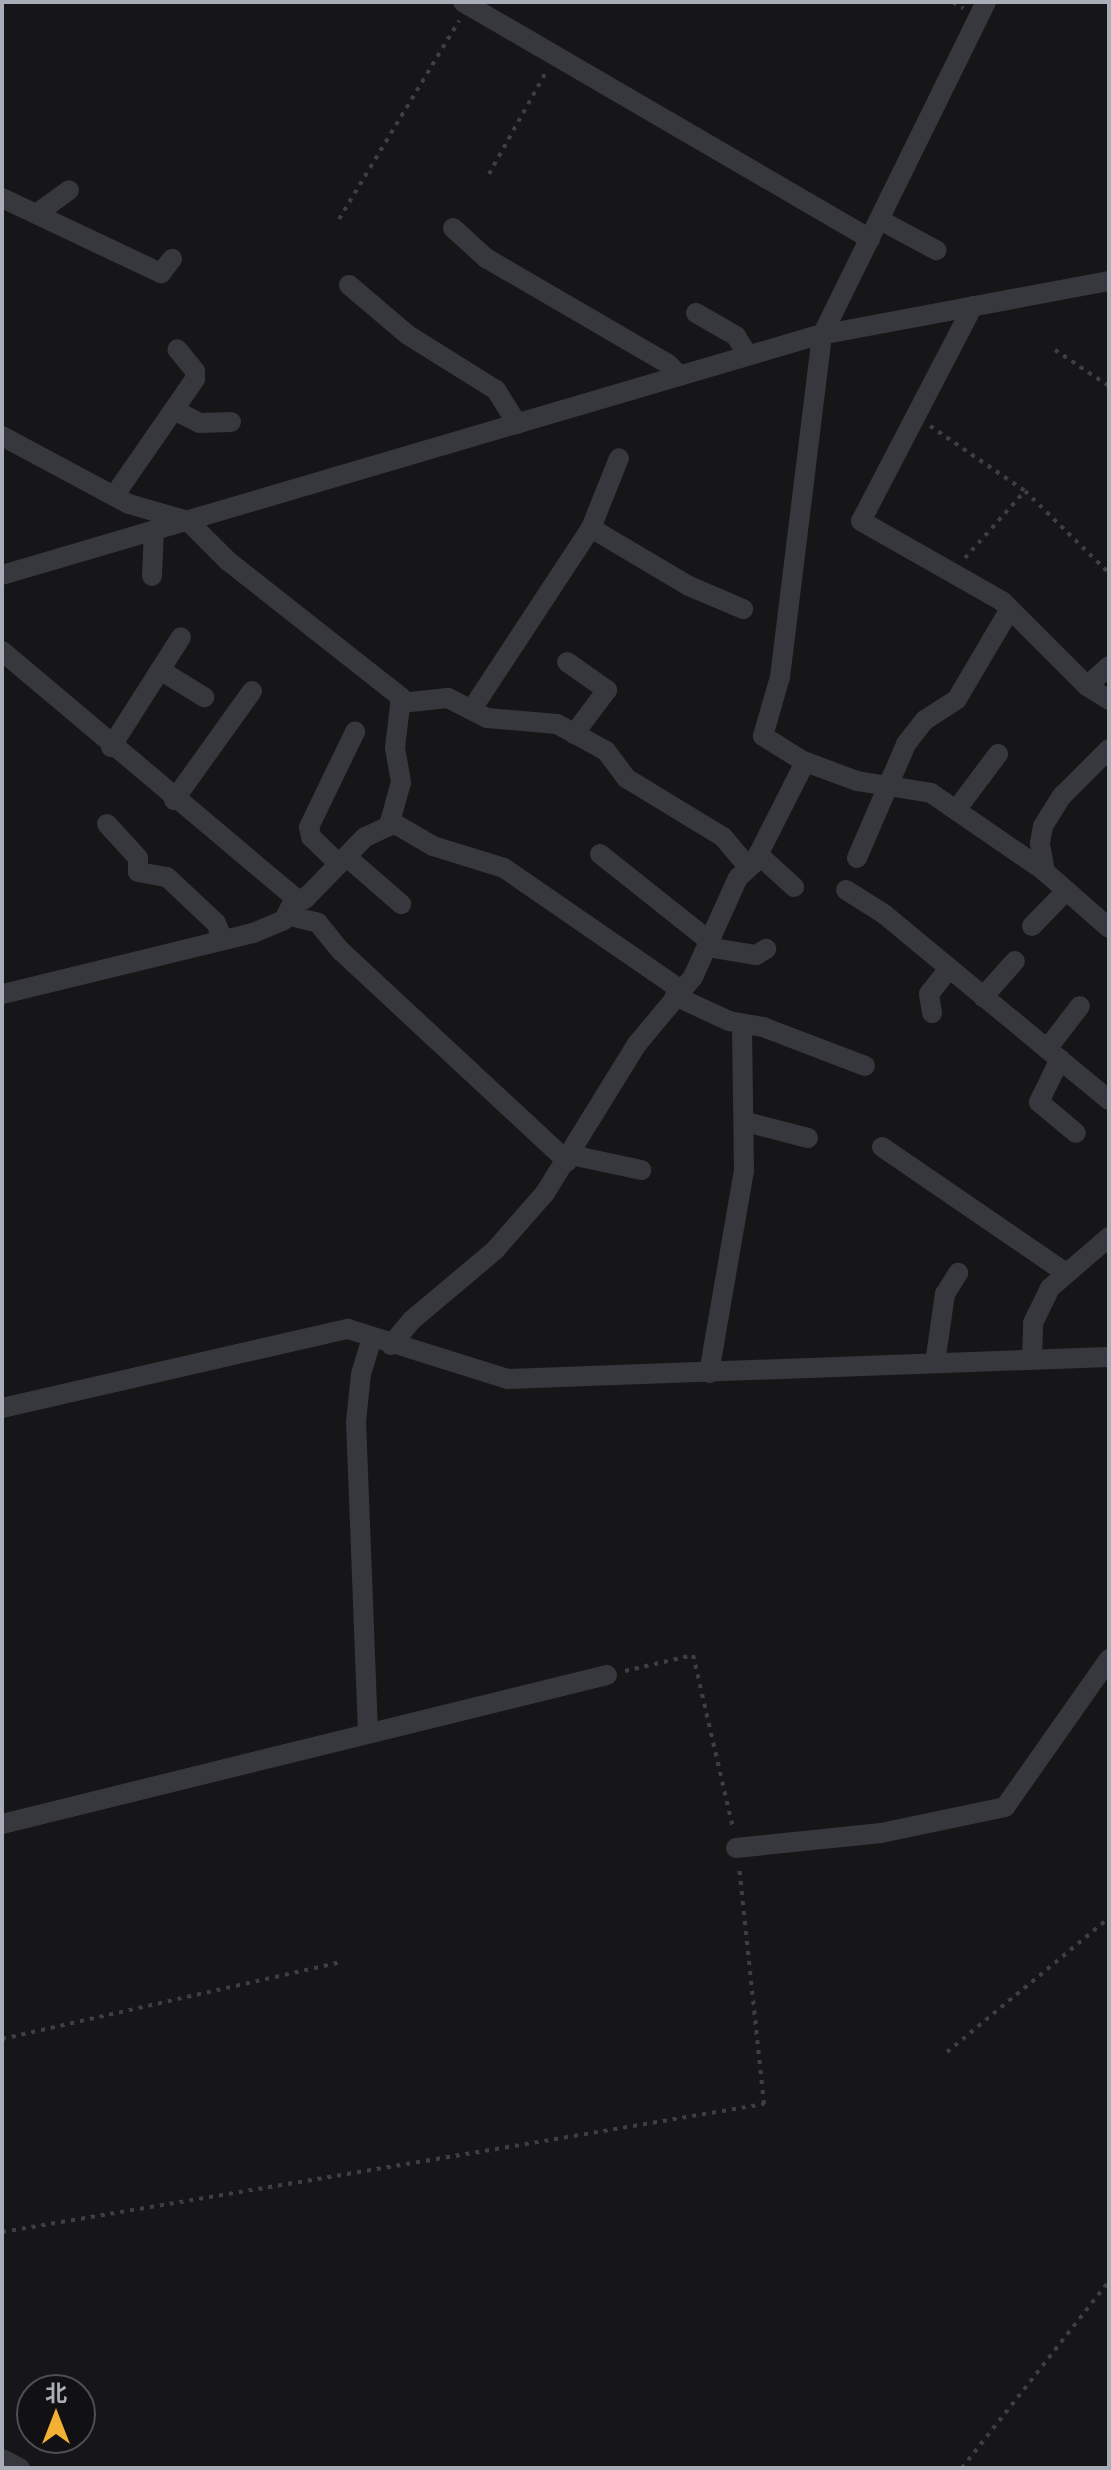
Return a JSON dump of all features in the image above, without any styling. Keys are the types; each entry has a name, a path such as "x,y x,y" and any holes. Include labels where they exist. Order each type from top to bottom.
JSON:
{"street":[{"path":"986,2 822,335 799,552 777,696 763,736 805,762 888,789 931,793 1045,872 1109,928"},
{"path":"466,4 870,239"},
{"path":"39,212 69,190"},
{"path":"2,198 39,212 161,273 172,259"},
{"path":"880,220 936,250"},
{"path":"453,228 486,258 668,364 680,376"},
{"path":"2,575 822,335 1109,281"},
{"path":"349,285 408,335 496,390 517,424"},
{"path":"973,306 918,418 861,521 955,573 1010,609 1087,686 1109,700"},
{"path":"696,313 736,336 748,356"},
{"path":"114,496 195,379 195,371 177,349"},
{"path":"174,410 199,423 231,422"},
{"path":"2,436 114,496 188,521 228,561 396,691 401,703 395,748 401,782 390,821 305,899 253,933 222,938 2,994"},
{"path":"472,709 591,528 619,458"},
{"path":"591,528 689,586 743,609"},
{"path":"152,576 154,531"},
{"path":"857,858 914,732 950,709 1010,609"},
{"path":"111,747 181,637"},
{"path":"2,651 291,906 318,923 341,951 569,1158 641,1170"},
{"path":"567,662 607,690 574,734"},
{"path":"1087,686 1109,666"},
{"path":"160,670 204,697"},
{"path":"174,800 252,691"},
{"path":"401,703 448,698 487,718 557,724 606,751 626,778 723,837 794,887"},
{"path":"355,732 309,827 311,837 401,904"},
{"path":"956,810 998,754"},
{"path":"368,1733 356,1422 361,1374 382,1342 495,1250 569,1158 637,1044 678,993 707,943 738,878 754,861 805,762"},
{"path":"1045,872 1040,843 1043,826 1062,796 1104,764"},
{"path":"390,821 433,846 504,868 678,993 742,1024 763,1027 865,1066"},
{"path":"107,824 138,858 138,872 167,877 216,923 222,938"},
{"path":"600,854 707,943 756,955 766,949"},
{"path":"846,890 884,914 1109,1100"},
{"path":"1032,926 1066,891"},
{"path":"983,997 1015,961"},
{"path":"932,1013 929,994 948,970"},
{"path":"1076,1133 1039,1102 1054,1054 1080,1006"},
{"path":"709,1373 738,1217 746,1122 742,1024"},
{"path":"746,1122 808,1138"},
{"path":"882,1147 1066,1273"},
{"path":"1032,1357 1033,1323 1050,1288 1109,1237"},
{"path":"935,1363 945,1294 958,1273"},
{"path":"2,1408 298,1337 348,1329 508,1379 709,1373 1032,1357 1109,1357"},
{"path":"736,1848 881,1833 1005,1807 1109,1659"},
{"path":"2,1824 607,1675"},
{"path":"2,2459 20,2468"}],"path":[{"path":"339,219 466,4"},
{"path":"489,174 555,56"},
{"path":"1055,350 1109,386"},
{"path":"918,418 1025,491 1109,573"},
{"path":"955,573 981,536 1025,491"},
{"path":"947,2052 1109,1918"},
{"path":"2,2039 342,1962"},
{"path":"2,2232 764,2104"},
{"path":"962,2468 1109,2281"}]}
